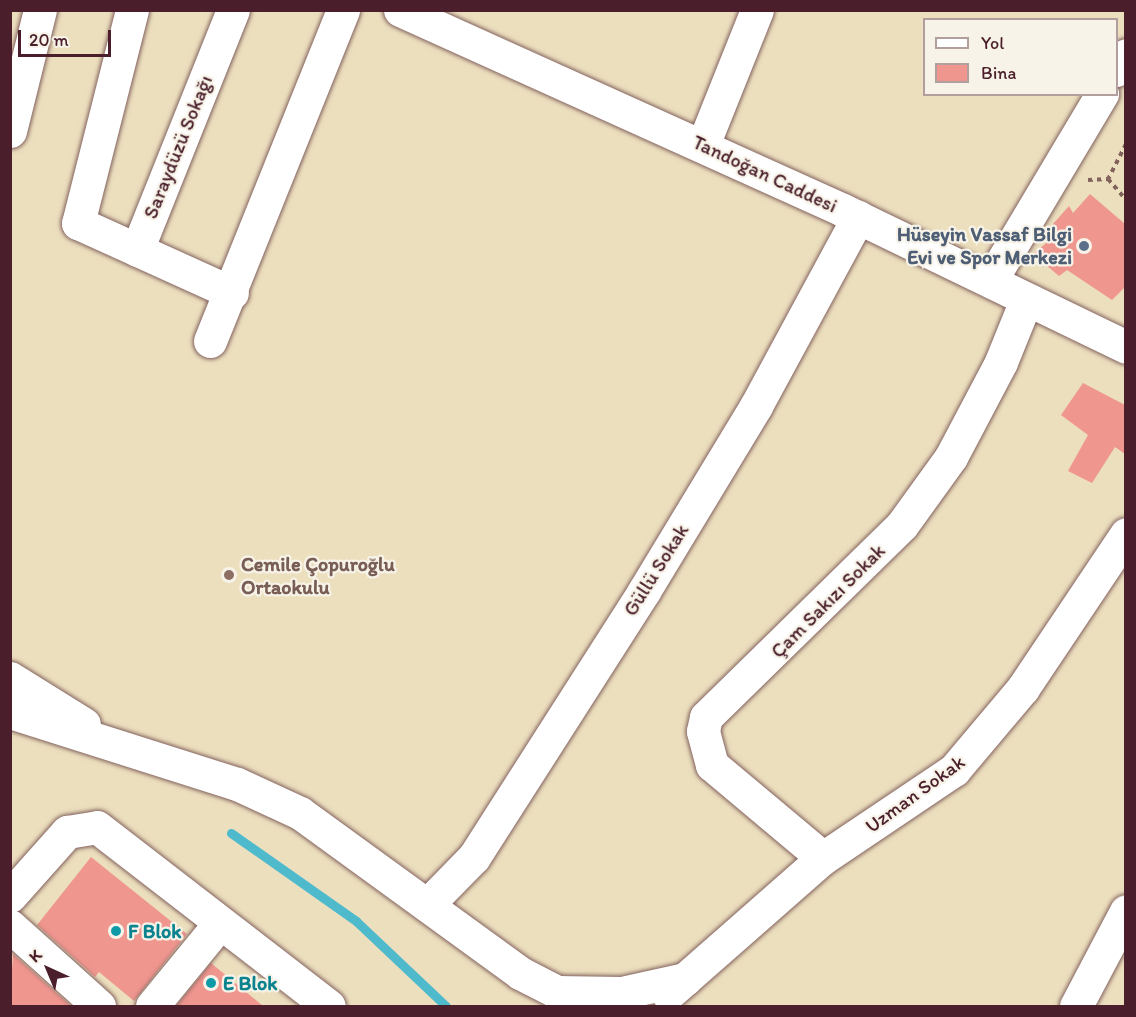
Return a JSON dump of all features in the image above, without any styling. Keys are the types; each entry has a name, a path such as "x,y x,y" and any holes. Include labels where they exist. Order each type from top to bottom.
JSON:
{"street":[{"path":"10,131 40,10"},
{"path":"132,10 78,223 232,293"},
{"name":"Saraydüzü Sokağı","path":"137,250 233,10"},
{"path":"210,340 232,293 343,10"},
{"path":"703,145 757,10"},
{"name":"Tandoğan Caddesi","path":"417,14 858,217 1125,347"},
{"path":"991,280 1101,96"},
{"name":"Güllü Sokak","path":"427,905 474,857 644,591 756,406 858,217"},
{"name":"Çam Sakızı Sokak","path":"823,858 712,765 703,731 706,717 902,525 962,438 1026,300"},
{"name":"Uzman Sokak","path":"653,1006 823,858 954,770 1023,688 1125,534"},
{"path":"10,678 131,754"},
{"path":"10,712 131,754 237,784 300,813 520,973 558,992 621,993 685,979"},
{"path":"10,896 66,832 97,827 328,1006"},
{"path":"1076,1006 1125,911"},
{"path":"153,1006 220,923"},
{"path":"10,926 95,1005"}],"path":[{"path":"1125,144 1108,179 1125,200"}],"building":[{"name":"Hüseyin Vassaf Bilgi Evi ve Spor Merkezi","path":"1090,194 1125,224 1125,287 1112,300 1067,270 1059,276 1033,254 1051,239 1045,233 1069,206 1073,213"},
{"path":"1083,383 1125,405 1125,454 1115,447 1092,483 1068,471 1088,435 1061,415"},
{"name":"F Blok","path":"91,857 187,934 134,1001 99,972 95,977 37,925"},
{"path":"13,954 71,1006 10,1006"},
{"name":"E Blok","path":"211,963 263,1006 176,1006"}],"waterway":[{"path":"231,833 356,921 446,1006"}],"place":[{"name":"Hüseyin Vassaf Bilgi Evi ve Spor Merkezi","path":"1084,246"},
{"name":"Cemile Çopuroğlu Ortaokulu","path":"229,575"},
{"name":"F Blok","path":"116,931"},
{"name":"E Blok","path":"211,983"}]}
